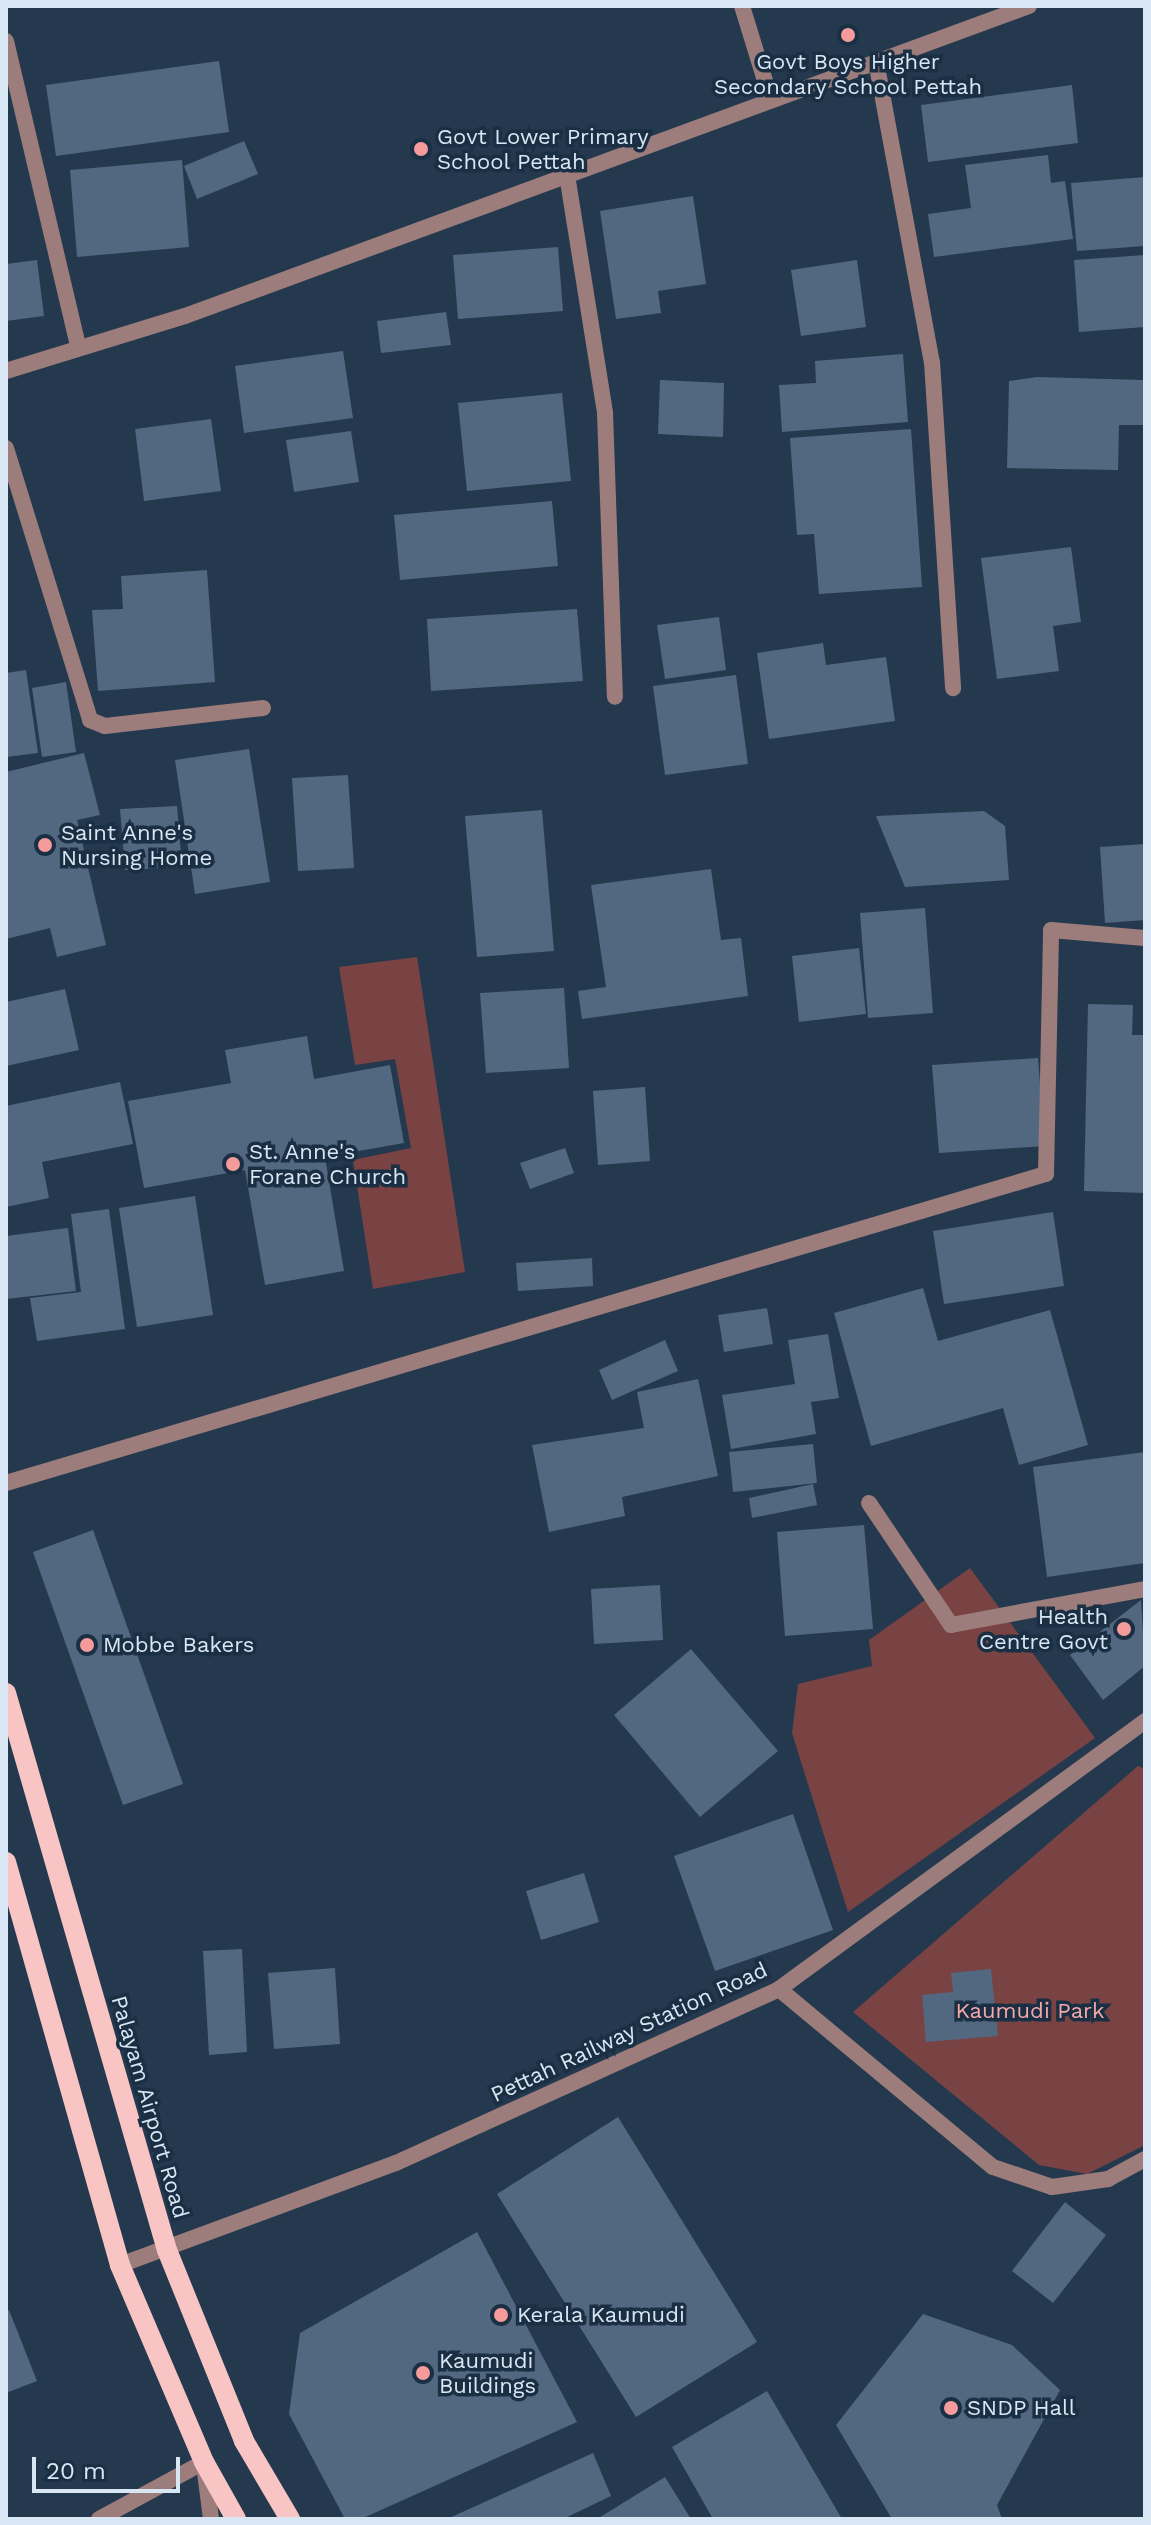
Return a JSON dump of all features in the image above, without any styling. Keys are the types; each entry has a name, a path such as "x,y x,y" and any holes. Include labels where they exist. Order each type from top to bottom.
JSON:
{"main road":[{"name":"Palayam Airport Road","path":"6,1693 167,2250 244,2441 290,2519"},
{"path":"6,1862 120,2265 204,2462 236,2519"}],"street":[{"path":"742,6 771,100"},
{"path":"6,371 78,345 185,316 1029,6"},
{"path":"6,41 78,345"},
{"path":"876,61 932,362 953,688"},
{"path":"567,175 605,413 615,697"},
{"path":"6,448 90,720 105,726 263,708"},
{"path":"6,1483 1046,1174 1051,930 1145,938"},
{"path":"869,1503 951,1625 1145,1589"},
{"name":"Pettah Railway Station Road","path":"120,2265 396,2163 779,1989 1144,1723"},
{"path":"779,1989 993,2167 1052,2187 1108,2179 1145,2159"},
{"path":"99,2519 204,2462 211,2519"}],"green space":[{"path":"417,957 465,1272 373,1289 353,1160 411,1148 395,1059 355,1065 339,967"},
{"path":"970,1568 1095,1738 848,1912 792,1733 798,1684 872,1666 869,1640"},
{"name":"Kaumudi Park","path":"1138,1766 1145,1769 1145,2145 1087,2174 1039,2165 853,2012"}],"building":[{"path":"219,61 229,132 56,156 46,85"},
{"path":"1072,85 1078,143 928,162 921,105"},
{"path":"244,141 258,174 197,199 184,166"},
{"path":"1048,155 1051,183 1065,181 1073,239 934,257 928,214 971,208 965,165"},
{"path":"182,160 189,247 77,257 70,170"},
{"path":"1145,177 1145,246 1077,251 1071,183"},
{"path":"693,196 706,284 658,291 661,313 616,319 600,211"},
{"path":"558,247 563,311 458,319 453,255"},
{"path":"1145,255 1145,327 1079,332 1074,260"},
{"path":"37,260 44,316 6,321 6,264"},
{"path":"857,260 866,327 801,336 791,270"},
{"path":"446,312 451,345 381,353 377,321"},
{"path":"343,351 353,418 244,433 235,366"},
{"path":"903,354 908,422 782,432 779,385 816,383 815,361"},
{"path":"1037,377 1143,380 1143,425 1119,425 1118,470 1007,468 1009,381"},
{"path":"660,380 724,383 723,437 658,434"},
{"path":"562,393 571,481 467,491 458,403"},
{"path":"211,419 221,491 144,501 135,429"},
{"path":"911,429 922,587 819,594 814,534 797,535 790,438"},
{"path":"351,431 359,482 294,492 286,440"},
{"path":"552,501 558,566 400,580 394,515"},
{"path":"1071,547 1081,622 1053,626 1059,671 997,679 981,558"},
{"path":"207,570 215,682 98,691 92,610 123,609 121,576"},
{"path":"577,609 583,681 431,691 427,619"},
{"path":"719,617 726,670 665,679 657,625"},
{"path":"823,643 826,665 886,657 895,721 769,739 757,653"},
{"path":"26,670 38,753 6,757 6,673"},
{"path":"736,675 748,764 665,775 653,686"},
{"path":"66,682 76,752 42,757 32,688"},
{"path":"249,749 270,882 195,894 175,760"},
{"name":"Saint Anne's Nursing Home","path":"84,753 100,815 77,820 106,945 57,957 50,928 6,939 6,772"},
{"path":"348,775 354,868 298,871 292,778"},
{"path":"177,806 182,867 125,870 120,809"},
{"path":"542,810 554,951 477,957 465,816"},
{"path":"984,811 1005,826 1009,880 905,887 876,816"},
{"path":"1145,844 1145,920 1105,923 1100,847"},
{"path":"711,869 721,940 741,938 748,996 582,1019 578,991 606,987 591,885"},
{"path":"925,908 933,1013 868,1018 860,913"},
{"path":"859,948 866,1014 799,1022 792,956"},
{"path":"564,988 569,1068 486,1073 480,993"},
{"path":"65,989 79,1050 6,1066 6,1002"},
{"path":"1088,1004 1133,1005 1132,1035 1145,1035 1145,1193 1084,1191"},
{"name":"St. Anne's Forane Church","path":"307,1036 314,1079 390,1065 404,1143 325,1157 344,1271 265,1285 245,1170 144,1188 128,1101 231,1083 225,1050"},
{"path":"1038,1058 1045,1146 939,1153 932,1065"},
{"path":"120,1082 133,1144 42,1162 49,1198 6,1207 6,1106"},
{"path":"645,1087 650,1161 598,1165 593,1091"},
{"path":"565,1148 574,1173 530,1189 520,1163"},
{"path":"195,1196 213,1315 137,1327 119,1208"},
{"path":"109,1209 125,1329 37,1341 30,1298 81,1292 71,1214"},
{"path":"1053,1212 1064,1286 944,1304 933,1231"},
{"path":"68,1228 76,1291 6,1299 6,1236"},
{"path":"592,1258 593,1286 518,1291 516,1263"},
{"path":"923,1288 938,1341 1050,1310 1088,1445 1019,1465 1003,1408 871,1446 834,1313"},
{"path":"767,1308 773,1344 724,1352 718,1315"},
{"path":"828,1334 839,1398 811,1402 816,1434 731,1449 722,1395 795,1384 788,1340"},
{"path":"665,1340 678,1371 612,1400 599,1370"},
{"path":"698,1379 718,1476 622,1497 625,1516 549,1532 532,1445 644,1428 637,1392"},
{"path":"813,1444 817,1483 733,1492 729,1452"},
{"path":"1145,1452 1145,1563 1047,1577 1033,1467"},
{"path":"813,1484 817,1505 752,1518 749,1498"},
{"path":"864,1525 873,1629 785,1636 777,1532"},
{"path":"93,1530 183,1784 123,1805 33,1552"},
{"path":"660,1585 663,1640 594,1644 591,1589"},
{"name":"Health Centre Govt","path":"1141,1600 1145,1666 1103,1700 1070,1655"},
{"path":"691,1649 778,1751 700,1817 614,1715"},
{"path":"793,1814 833,1930 715,1971 674,1856"},
{"path":"584,1873 599,1922 541,1940 526,1891"},
{"path":"242,1949 247,2052 209,2055 203,1951"},
{"path":"335,1968 340,2044 274,2049 268,1973"},
{"path":"991,1969 998,2036 926,2042 922,1995 953,1992 951,1973"},
{"path":"618,2117 757,2342 636,2417 497,2194"},
{"path":"1065,2202 1106,2235 1053,2303 1012,2271"},
{"name":"Kaumudi Buildings","path":"477,2232 577,2422 361,2519 345,2519 289,2414 300,2333"},
{"path":"9,2310 37,2381 6,2393 6,2311"},
{"name":"SNDP Hall","path":"923,2314 1012,2345 1060,2390 997,2505 1002,2519 892,2519 836,2425"},
{"path":"767,2391 842,2519 713,2519 672,2447"},
{"path":"593,2453 611,2496 563,2519 447,2519"},
{"path":"665,2477 691,2519 597,2519"}],"place":[{"name":"Govt Boys Higher Secondary School Pettah","path":"848,35"},
{"name":"Govt Lower Primary School Pettah","path":"421,149"},
{"name":"Saint Anne's Nursing Home","path":"45,845"},
{"name":"St. Anne's Forane Church","path":"233,1164"},
{"name":"Health Centre Govt","path":"1124,1629"},
{"name":"Mobbe Bakers","path":"87,1645"},
{"name":"Kerala Kaumudi","path":"501,2315"},
{"name":"Kaumudi Buildings","path":"423,2373"},
{"name":"SNDP Hall","path":"951,2408"}]}
